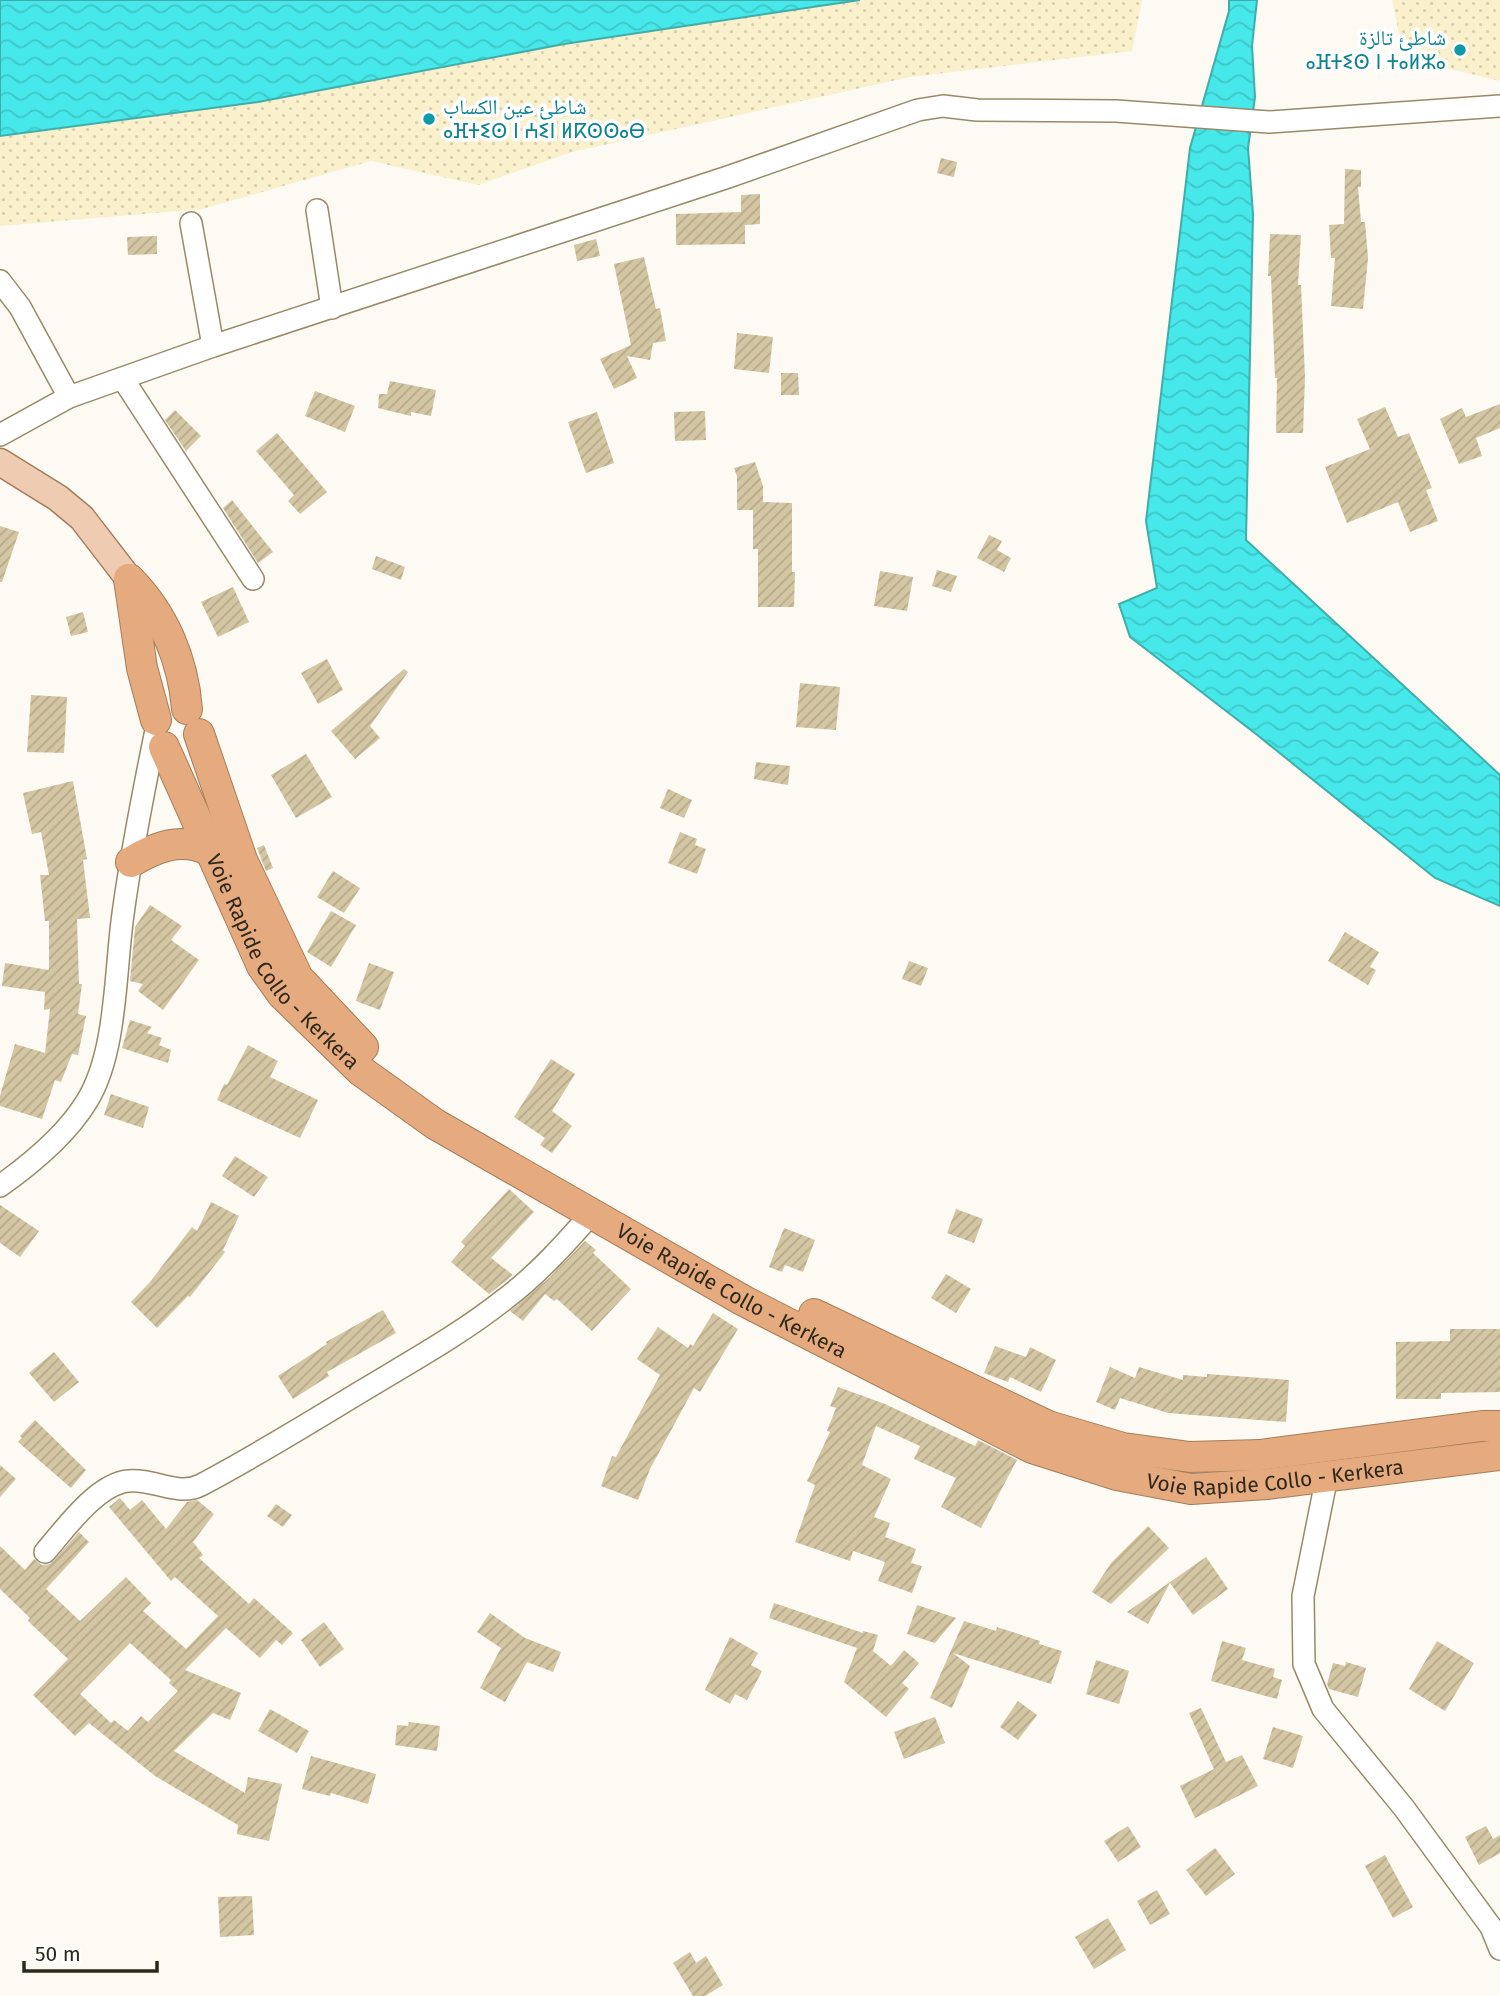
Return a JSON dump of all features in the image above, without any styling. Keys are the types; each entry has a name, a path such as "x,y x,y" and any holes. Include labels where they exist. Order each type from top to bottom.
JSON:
{"highway":[{"name":"Voie Rapide Collo - Kerkera","path":"129,579 156,612 177,654 193,722 242,860 299,978 373,1058 453,1114 750,1283 1048,1426 1123,1448 1190,1457 1260,1455 1482,1426 1500,1426"},
{"name":"Voie Rapide Collo - Kerkera","path":"129,579 142,667 158,734 261,966 282,994 361,1071 435,1124 744,1301 1032,1448 1117,1475 1191,1489 1267,1483 1500,1455"},
{"path":"180,707 193,722 191,747 185,750 170,750 158,734 166,710 180,707"},
{"path":"131,862 155,848 168,845 199,845 208,850"}],"main road":[{"path":"0,462 58,498 82,518 129,579"}],"street":[{"path":"0,435 69,397 213,346 728,177 918,110 943,106 977,110 1116,111 1269,122 1500,106"},
{"path":"317,211 332,308"},
{"path":"191,223 213,346"},
{"path":"0,281 20,307 69,397"},
{"path":"123,379 253,579"},
{"path":"0,1186 75,1119 89,1099 105,1059 131,862 158,734"},
{"path":"45,1552 93,1499 113,1485 137,1481 183,1490 199,1486 406,1364 504,1300 552,1259 592,1213"},
{"path":"1327,1476 1304,1596 1304,1664 1323,1709 1404,1808 1491,1927 1500,1949"}],"sand":[{"name":"شاطئ عين الكساب ⴰⴼⵜⵉⵙ ⵏ ⵄⵉⵏ ⵍⴽⵙⵙⴰⴱ","path":"860,0 1142,0 1132,51 910,77 572,152 478,185 371,161 202,209 0,226 0,137 258,102 564,44"},
{"name":"شاطئ تالزة ⴰⴼⵜⵉⵙ ⵏ ⵜⴰⵍⵣⴰ","path":"1392,0 1500,0 1500,81 1442,67 1399,33"}],"water":[{"path":"0,0 860,0 564,44 258,102 0,136"},
{"path":"1229,0 1257,0 1252,46 1255,97 1248,148 1253,214 1246,540 1500,775 1500,906 1435,878 1130,637 1119,604 1157,588 1146,521 1190,148 1229,11"}],"building":[{"path":"941,158 957,162 954,177 937,173"},
{"path":"1345,169 1361,170 1361,187 1358,187 1368,258 1363,309 1331,306 1335,258 1331,258 1329,225 1344,224"},
{"path":"760,194 760,224 745,225 745,244 676,245 676,214 741,212 741,195"},
{"path":"1270,234 1301,235 1298,285 1301,285 1305,377 1303,433 1276,433 1277,378 1271,276 1268,276"},
{"path":"157,236 157,254 128,255 127,237"},
{"path":"596,239 600,256 577,261 574,245"},
{"path":"644,257 656,309 660,308 666,341 653,343 650,360 627,356 637,378 614,389 600,359 631,345 614,264"},
{"path":"737,333 773,337 769,373 734,369"},
{"path":"781,373 798,373 799,395 781,395"},
{"path":"390,381 436,390 431,416 411,412 411,416 378,408 379,394 387,394"},
{"path":"315,391 355,406 345,432 305,416"},
{"path":"1500,404 1500,428 1476,438 1482,456 1459,464 1440,419 1462,408 1466,417"},
{"path":"1385,407 1398,437 1409,433 1432,488 1426,490 1438,521 1410,532 1398,502 1347,523 1325,467 1370,449 1357,419"},
{"path":"175,410 201,436 186,451 165,420"},
{"path":"705,411 706,440 675,441 674,412"},
{"path":"597,412 614,463 586,473 568,422"},
{"path":"277,433 327,492 300,514 288,501 294,495 256,451"},
{"path":"755,462 763,486 763,502 792,503 794,607 758,607 758,549 753,549 753,510 737,510 737,476 734,468"},
{"path":"232,500 273,552 258,563 223,508"},
{"path":"0,526 19,532 2,582 0,582"},
{"path":"989,535 1002,541 997,550 1011,558 1004,572 977,558"},
{"path":"376,556 405,567 401,580 372,569"},
{"path":"937,570 957,576 951,592 932,586"},
{"path":"880,571 913,577 907,611 874,606"},
{"path":"233,587 249,622 218,637 201,602"},
{"path":"83,612 88,632 71,636 66,617"},
{"path":"327,659 343,690 318,704 301,673"},
{"path":"404,669 408,672 370,726 380,738 355,759 331,731"},
{"path":"800,683 840,687 836,730 796,727"},
{"path":"31,695 67,697 64,753 27,752"},
{"path":"306,754 332,797 296,818 271,775"},
{"path":"756,762 790,766 788,785 754,779"},
{"path":"73,781 87,859 83,860 90,918 77,919 79,984 82,984 78,1014 86,1016 78,1055 72,1054 61,1082 55,1080 42,1119 0,1106 0,1096 15,1044 45,1053 50,1009 44,1010 45,992 2,986 5,963 49,970 49,921 45,921 40,875 49,875 41,832 32,834 23,793"},
{"path":"668,789 692,800 684,818 660,808"},
{"path":"680,832 697,839 695,845 706,849 697,874 668,863"},
{"path":"264,845 273,868 266,871 257,848"},
{"path":"333,871 360,888 344,913 317,897"},
{"path":"150,905 182,926 171,940 199,960 163,1010 138,991 143,984 130,981 135,927"},
{"path":"331,911 356,925 331,967 307,952"},
{"path":"1345,932 1379,952 1370,967 1376,970 1368,985 1328,961"},
{"path":"909,961 928,968 921,986 902,979"},
{"path":"369,963 394,972 380,1010 356,1001"},
{"path":"130,1020 152,1027 147,1033 162,1038 159,1045 171,1050 168,1063 122,1048"},
{"path":"248,1045 278,1061 270,1077 318,1100 300,1138 217,1100"},
{"path":"551,1059 575,1074 552,1111 572,1126 552,1153 540,1145 545,1138 514,1117"},
{"path":"111,1094 149,1107 143,1128 104,1115"},
{"path":"235,1156 268,1177 254,1197 222,1176"},
{"path":"509,1189 534,1212 491,1258 513,1275 489,1294 451,1262 465,1246 461,1242"},
{"path":"211,1202 239,1216 223,1250 225,1252 190,1297 157,1328 131,1302 150,1282 192,1227 197,1231"},
{"path":"0,1205 39,1231 20,1257 0,1243"},
{"path":"956,1209 983,1219 974,1243 947,1233"},
{"path":"784,1228 815,1240 803,1272 785,1265 782,1272 769,1267"},
{"path":"585,1241 596,1250 593,1253 631,1289 592,1331 557,1299 554,1301 545,1294 523,1321 510,1311 549,1278"},
{"path":"946,1274 971,1289 956,1313 931,1298"},
{"path":"383,1310 396,1333 327,1372 329,1376 293,1399 278,1376 327,1344 326,1342"},
{"path":"713,1313 738,1329 700,1392 694,1388 650,1469 638,1500 601,1486 612,1456 616,1457 660,1375 637,1359 658,1327 688,1348 690,1344 693,1346"},
{"path":"1450,1329 1500,1329 1500,1392 1441,1393 1441,1399 1396,1399 1396,1342 1450,1341"},
{"path":"995,1346 1026,1357 1030,1347 1056,1360 1041,1392 1010,1377 1008,1382 984,1373"},
{"path":"54,1352 79,1382 54,1402 29,1373"},
{"path":"1110,1367 1135,1378 1139,1367 1183,1380 1183,1375 1207,1377 1207,1374 1289,1380 1286,1422 1168,1413 1120,1398 1115,1410 1096,1402"},
{"path":"838,1387 885,1404 975,1446 978,1440 1017,1460 981,1528 941,1507 956,1478 914,1459 920,1446 876,1426 862,1465 891,1479 874,1517 890,1523 885,1537 916,1549 911,1563 922,1566 912,1593 878,1581 885,1562 853,1551 850,1561 795,1542 815,1485 807,1481 830,1432 827,1431 836,1408 830,1406"},
{"path":"35,1420 86,1470 71,1488 18,1442"},
{"path":"0,1465 16,1479 0,1497"},
{"path":"120,1498 130,1510 142,1500 166,1529 187,1502 197,1500 214,1514 193,1542 203,1555 199,1558 249,1604 254,1598 293,1633 282,1645 276,1640 260,1658 226,1628 185,1670 241,1693 230,1720 213,1713 174,1751 245,1793 248,1777 282,1784 269,1841 237,1834 238,1825 155,1776 89,1723 75,1736 33,1695 68,1659 28,1621 30,1618 0,1589 0,1546 25,1570 34,1559 42,1565 50,1564 79,1532 89,1542 46,1589 80,1621 126,1577 151,1603 143,1611 186,1649 218,1616 175,1577 171,1581 109,1507","holes":["130,1643 171,1680 169,1683 178,1691 148,1722 141,1716 128,1731 114,1720 111,1723 80,1694"]},
{"path":"276,1504 292,1515 283,1527 267,1516"},
{"path":"1148,1526 1169,1548 1111,1604 1092,1592 1111,1563"},
{"path":"1206,1557 1228,1589 1193,1615 1170,1583 1148,1624 1127,1612"},
{"path":"774,1603 863,1633 878,1635 873,1651 891,1666 904,1650 919,1663 902,1683 909,1689 886,1717 844,1682 857,1648 769,1618"},
{"path":"917,1605 956,1618 935,1643 907,1634"},
{"path":"490,1613 525,1638 561,1652 553,1672 527,1662 505,1702 480,1688 501,1648 477,1632"},
{"path":"964,1621 996,1631 997,1627 1062,1651 1051,1684 953,1653 970,1666 952,1708 930,1698"},
{"path":"324,1622 344,1649 320,1667 301,1640"},
{"path":"730,1637 758,1653 751,1665 762,1671 747,1700 735,1694 730,1704 705,1690"},
{"path":"1222,1641 1246,1648 1242,1660 1275,1669 1273,1677 1282,1680 1277,1699 1211,1681"},
{"path":"1437,1641 1474,1663 1445,1711 1409,1689"},
{"path":"1096,1660 1129,1671 1119,1704 1086,1694"},
{"path":"1346,1662 1366,1668 1358,1697 1329,1689 1327,1684 1333,1663 1345,1666"},
{"path":"1018,1701 1037,1715 1018,1740 1000,1727"},
{"path":"1201,1708 1226,1762 1242,1755 1258,1786 1195,1818 1180,1786 1214,1769 1189,1713"},
{"path":"270,1709 309,1731 297,1753 258,1731"},
{"path":"935,1717 945,1743 904,1759 894,1732"},
{"path":"409,1722 440,1726 437,1751 395,1745 397,1725 408,1726"},
{"path":"1273,1727 1303,1736 1293,1768 1263,1759"},
{"path":"311,1756 376,1774 368,1804 331,1793 330,1796 302,1789"},
{"path":"1128,1826 1141,1847 1118,1862 1104,1841"},
{"path":"1486,1826 1493,1839 1500,1835 1500,1853 1479,1865 1465,1837"},
{"path":"1215,1848 1235,1874 1206,1896 1186,1870"},
{"path":"1385,1855 1413,1907 1393,1918 1365,1866"},
{"path":"1157,1890 1170,1914 1150,1925 1137,1901"},
{"path":"252,1896 254,1935 220,1937 218,1897"},
{"path":"1108,1918 1126,1950 1094,1969 1075,1937"},
{"path":"690,1952 696,1963 706,1956 723,1985 705,1996 693,1996 673,1963"}],"place":[{"name":"شاطئ تالزة ⴰⴼⵜⵉⵙ ⵏ ⵜⴰⵍⵣⴰ","path":"1460,50"},
{"name":"شاطئ عين الكساب ⴰⴼⵜⵉⵙ ⵏ ⵄⵉⵏ ⵍⴽⵙⵙⴰⴱ","path":"429,119"}]}
